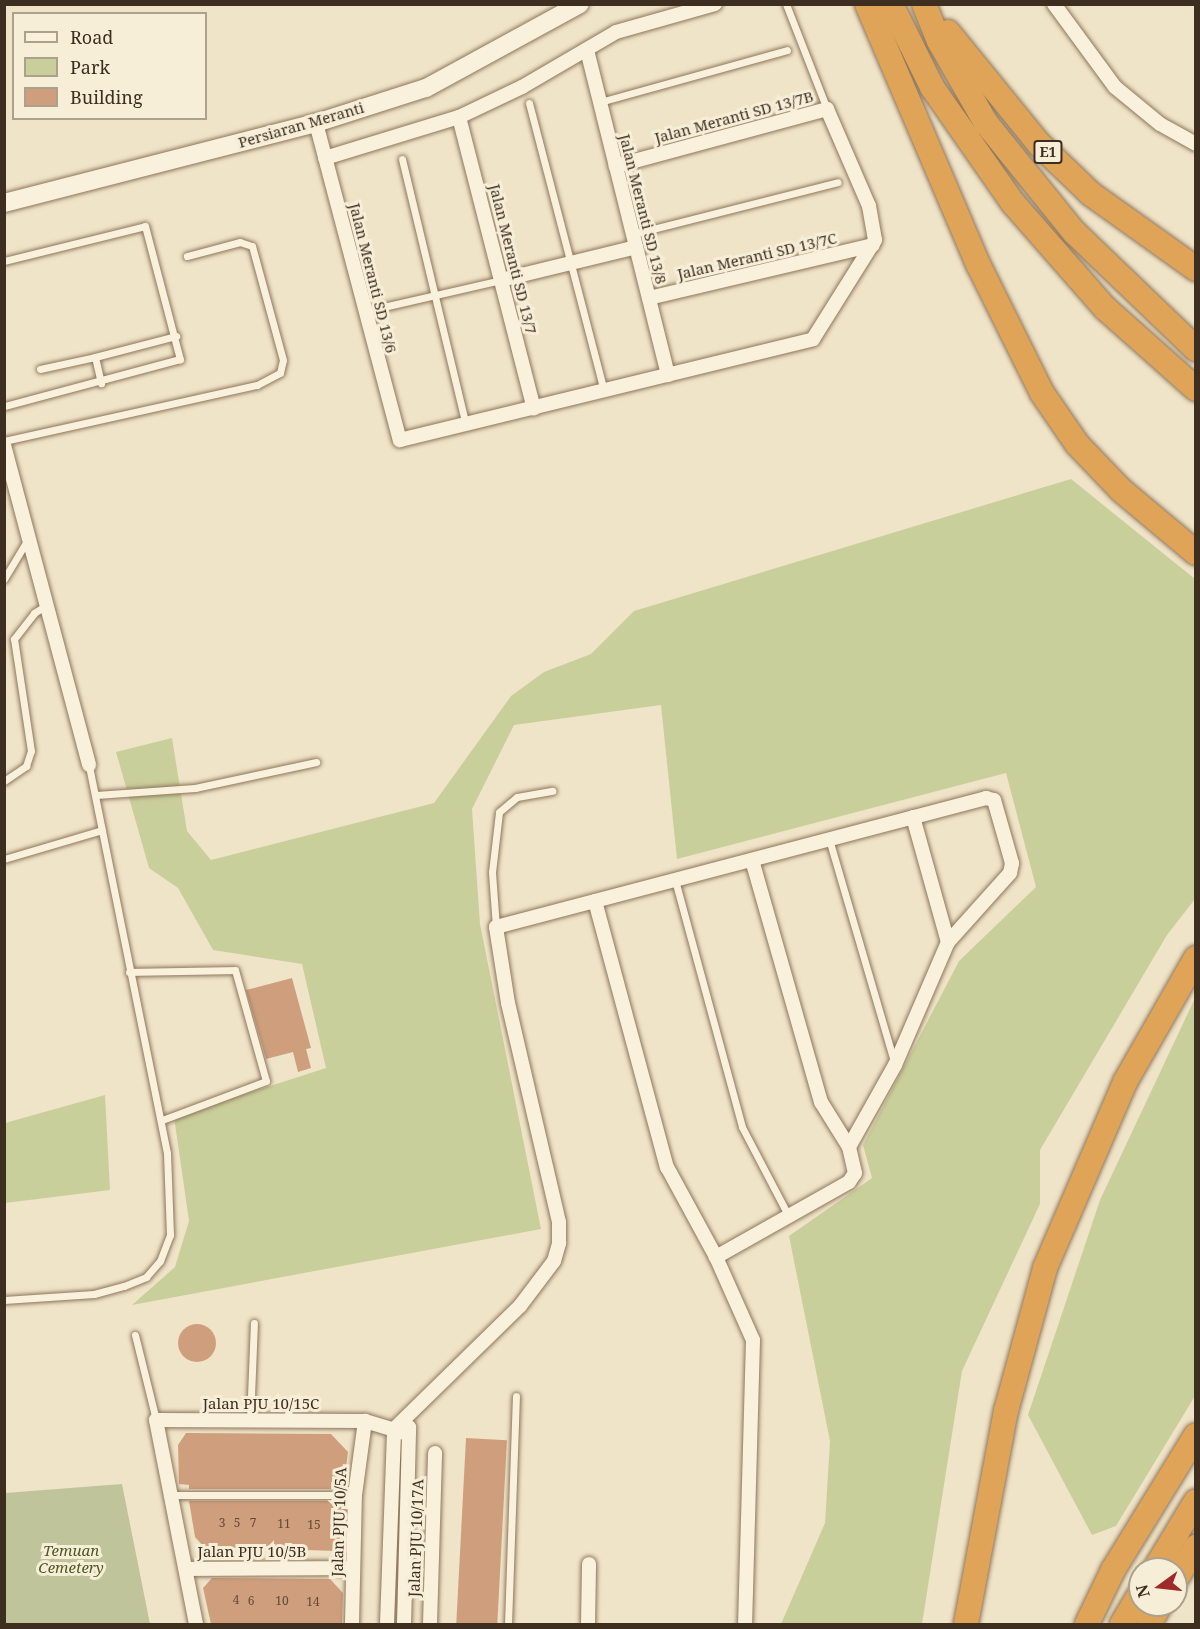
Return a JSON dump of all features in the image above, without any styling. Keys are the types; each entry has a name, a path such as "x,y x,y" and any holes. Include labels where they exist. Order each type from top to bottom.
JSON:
{"highway":[{"path":"867,4 978,264 1042,393 1077,444 1120,490 1196,553"},
{"path":"891,4 932,87 1013,203 1105,308 1196,389"},
{"path":"924,4 939,41 986,123 1074,232 1196,349"},
{"name":"E1","path":"930,4 986,84 1039,144 1091,194 1196,269"},
{"path":"966,1624 1006,1411 1045,1268 1125,1082 1196,958"},
{"path":"1087,1624 1113,1570 1196,1435"},
{"path":"1162,1557 1196,1501"},
{"path":"1188,1560 1196,1547"}],"street":[{"name":"Persiaran Meranti","path":"4,203 316,123 426,88 580,4"},
{"path":"325,158 459,117 587,50 616,32 714,4"},
{"path":"1054,4 1115,87 1151,118 1196,144"},
{"name":"Jalan Meranti SD 13/8","path":"587,50 668,375"},
{"path":"466,426 813,339 873,245 874,223 827,109"},
{"name":"Jalan Meranti SD 13/7B","path":"616,166 827,109"},
{"name":"Jalan Meranti SD 13/7","path":"459,117 534,409"},
{"name":"Jalan Meranti SD 13/6","path":"316,123 400,440 466,426"},
{"path":"501,279 568,263 634,240"},
{"name":"Jalan Meranti SD 13/7C","path":"649,298 873,245"},
{"path":"4,443 89,765"},
{"path":"387,1624 394,1429 520,1306 554,1261 559,1243 559,1222 508,1004 496,927 986,798 996,804 1012,869 948,942 895,1065 849,1147"},
{"path":"913,817 948,942"},
{"path":"716,1257 849,1182 855,1160 821,1102 753,860"},
{"path":"595,901 667,1167 716,1257 753,1340 745,1624"},
{"path":"404,1624 408,1434 412,1413"},
{"path":"156,1420 196,1624"},
{"name":"Jalan PJU 10/15C","path":"156,1420 365,1421 408,1434"},
{"name":"Jalan PJU 10/5A","path":"352,1624 355,1494 365,1421"},
{"name":"Jalan PJU 10/17A","path":"430,1624 435,1453"},
{"path":"588,1624 590,1564"},
{"name":"Jalan PJU 10/5B","path":"186,1569 353,1568"}],"lane":[{"path":"786,4 827,109"},
{"path":"600,102 787,50"},
{"path":"529,103 568,263 604,391"},
{"path":"402,159 432,296 466,426"},
{"path":"634,240 838,182"},
{"path":"4,261 145,226 176,336 180,359 175,363 4,406"},
{"path":"4,443 257,385 280,372 283,360 252,246 240,242 187,256"},
{"path":"366,311 501,279"},
{"path":"40,369 176,336"},
{"path":"95,357 101,382"},
{"path":"4,579 30,537"},
{"path":"4,781 26,766 31,751 14,639 34,613 48,605"},
{"path":"96,795 195,788 315,762"},
{"path":"4,1300 94,1293 124,1286 146,1276 160,1261 170,1235 173,1209 162,1120 129,972 89,765"},
{"path":"496,927 492,872 499,812 517,797 552,790"},
{"path":"4,859 102,830"},
{"path":"829,839 895,1065"},
{"path":"675,880 742,1126 788,1215"},
{"path":"129,972 235,970 266,1081 162,1120"},
{"path":"250,1421 254,1323"},
{"path":"135,1335 156,1420"},
{"path":"507,1624 516,1396"},
{"path":"171,1495 355,1494"}],"green space":[{"path":"1071,479 1195,579 1195,899 1167,935 1040,1150 1040,1204 962,1371 922,1624 781,1624 825,1523 830,1441 789,1236 872,1178 863,1145 959,961 1036,887 1006,773 677,859 661,705 514,725 472,809 480,924 541,1229 132,1305 175,1267 189,1221 174,1117 326,1068 302,964 213,950 178,888 149,868 116,752 172,738 187,831 211,860 434,803 511,696 544,672 591,654 634,611"},
{"path":"1195,998 1195,1396 1116,1526 1092,1535 1028,1415 1100,1200"},
{"path":"105,1095 110,1190 5,1203 5,1123"},
{"name":"Temuan Cemetery","path":"122,1484 150,1624 5,1624 5,1493"}],"building":[{"path":"292,978 311,1048 306,1049 311,1068 298,1072 293,1052 266,1059 246,990"},
{"path":"197,1324 210,1330 216,1343 210,1356 197,1362 184,1356 178,1343 184,1330"},
{"path":"186,1433 331,1434 348,1452 343,1489 189,1489 189,1485 179,1484 178,1445"},
{"path":"466,1438 507,1440 497,1624 456,1624"},
{"path":"189,1501 346,1501 345,1542 338,1551 204,1547 195,1537"},
{"path":"212,1578 330,1579 343,1593 342,1624 211,1624 203,1588"}]}
